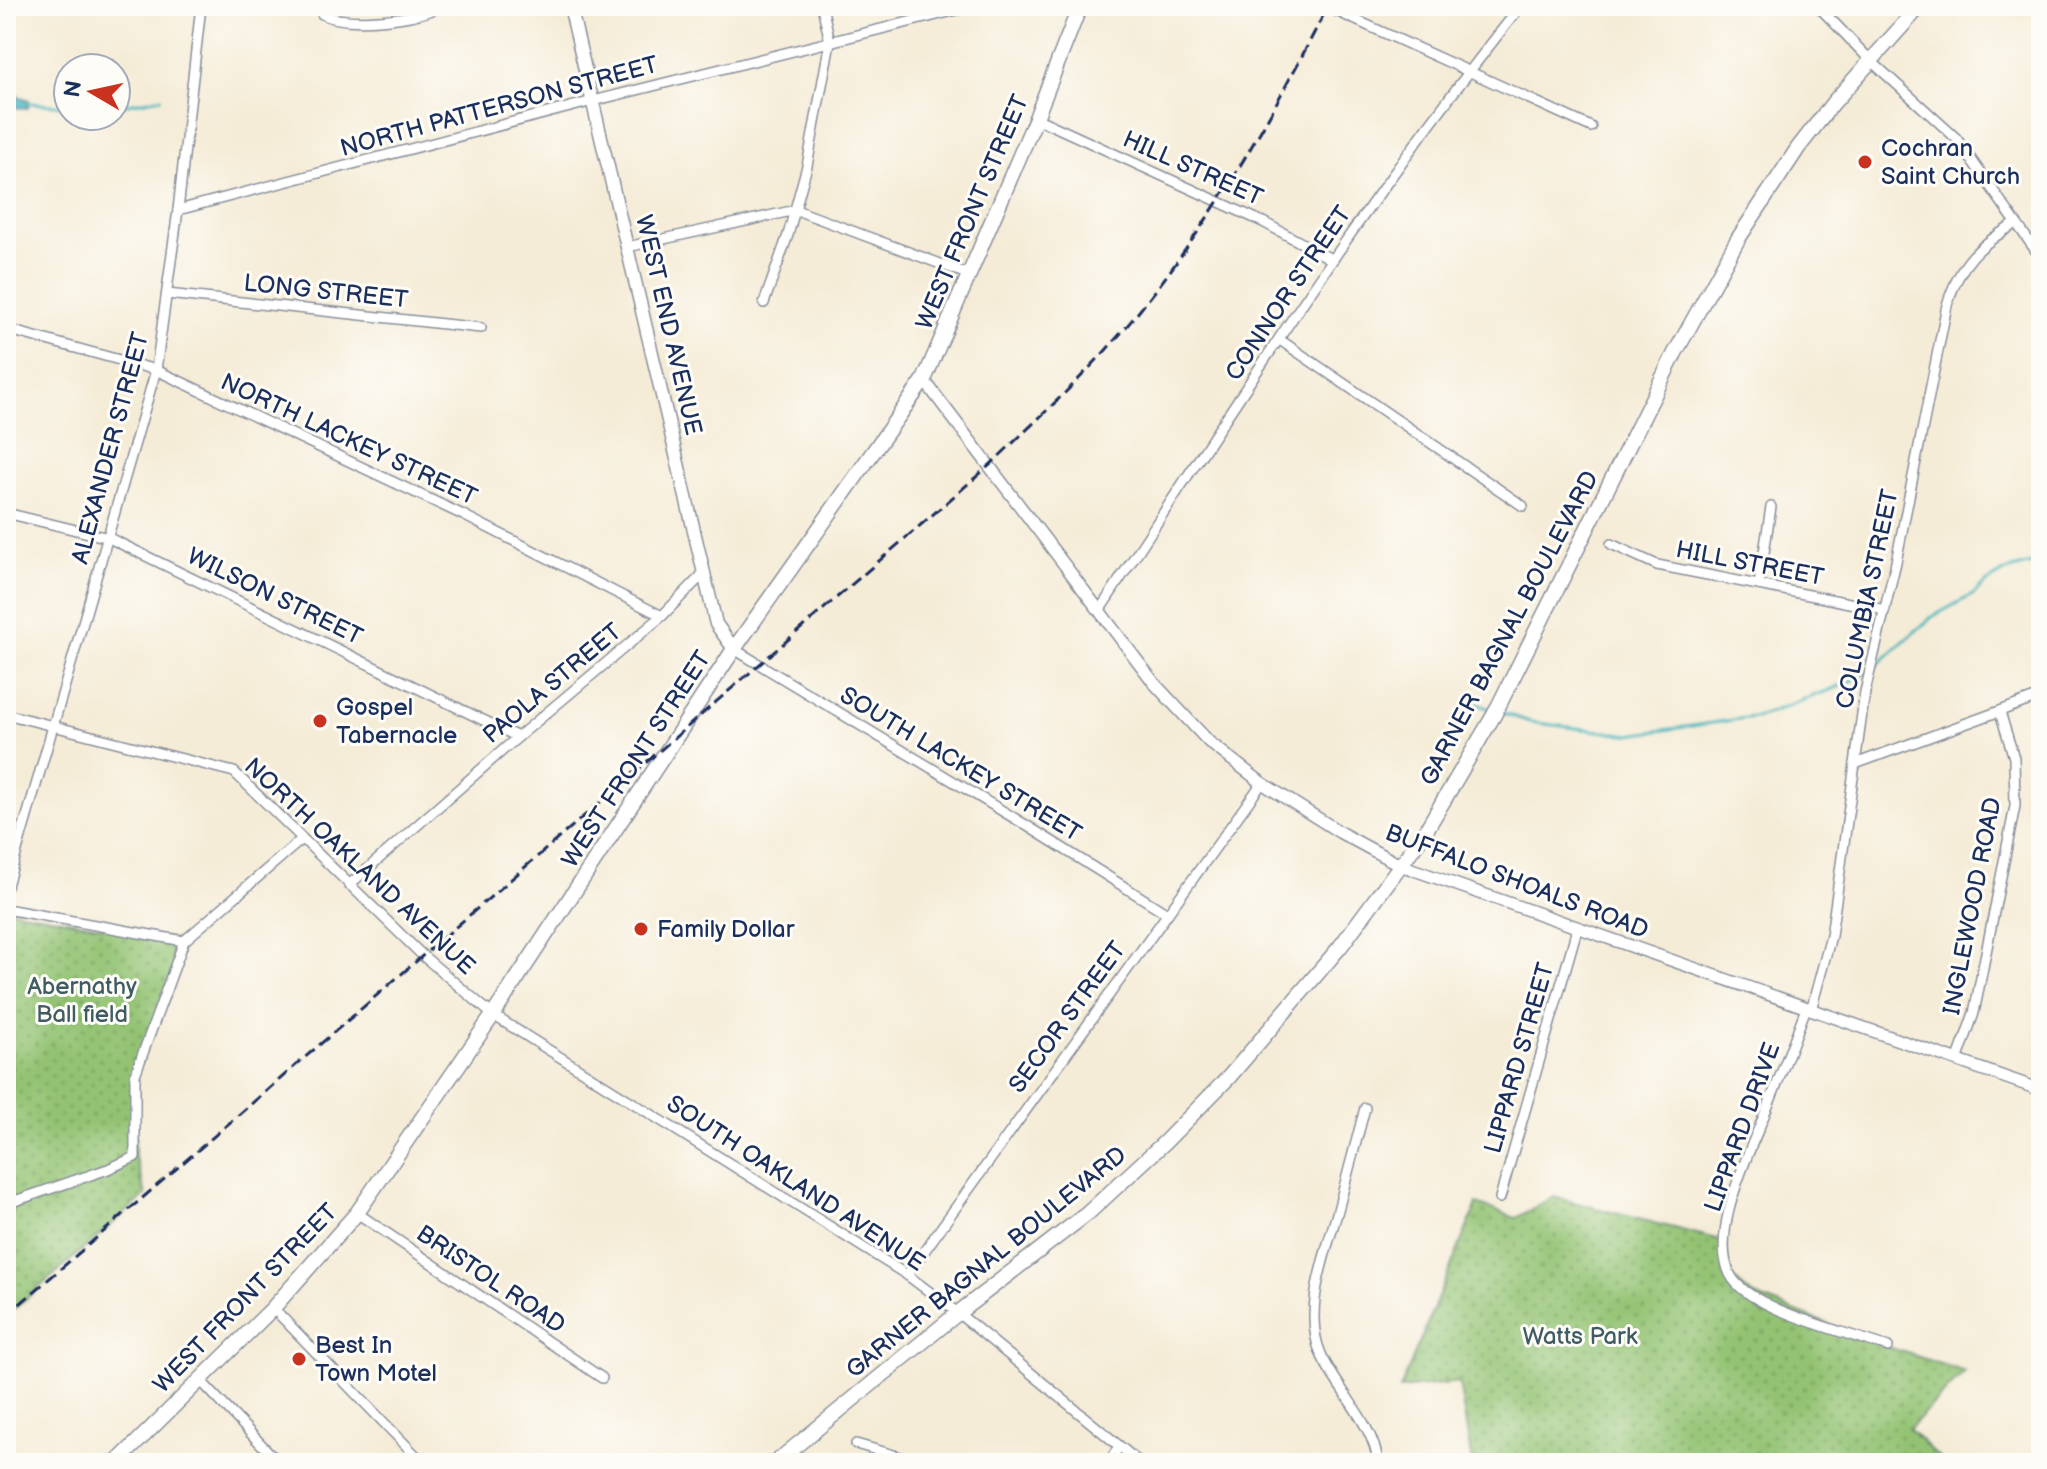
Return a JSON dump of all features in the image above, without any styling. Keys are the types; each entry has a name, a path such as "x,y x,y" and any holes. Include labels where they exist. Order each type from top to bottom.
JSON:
{"main road":[{"name":"WEST END AVENUE","path":"570,6 716,624 734,649"},
{"name":"WEST FRONT STREET","path":"116,1463 273,1308 357,1213 493,1015 734,649 924,380 1036,118 1080,6"},
{"name":"GARNER BAGNAL BOULEVARD","path":"775,1463 958,1313 1088,1213 1208,1099 1283,1017 1340,947 1425,832 1494,715 1675,353 1738,239 1798,148 1870,60 1920,6"}],"street":[{"name":"ALEXANDER STREET","path":"6,889 156,370 201,6"},
{"path":"320,6 322,14 331,19 351,21 420,13 442,6"},
{"path":"764,303 796,210 807,166 830,42 822,6"},
{"name":"NORTH PATTERSON STREET","path":"178,210 593,101 973,6"},
{"path":"1325,6 1591,127"},
{"name":"CONNOR STREET","path":"1099,611 1331,259 1469,70 1521,6"},
{"path":"1818,6 1870,60 1956,138 2041,258"},
{"name":"HILL STREET","path":"1036,118 1263,222 1331,259"},
{"path":"627,247 796,210 970,275"},
{"name":"COLUMBIA STREET","path":"1809,1009 1825,966 1831,936 1865,692 1951,292 1959,273 1977,249 2015,224"},
{"name":"LONG STREET","path":"167,294 481,328"},
{"name":"NORTH LACKEY STREET","path":"6,329 156,370 463,515 662,616"},
{"path":"1280,340 1523,506"},
{"name":"BUFFALO SHOALS ROAD","path":"924,380 1099,611 1182,714 1209,742 1262,783 1341,833 1400,865 2041,1090"},
{"path":"1759,585 1771,507"},
{"name":"WILSON STREET","path":"6,513 109,538 518,737"},
{"name":"HILL STREET","path":"1611,544 1657,565 1885,610"},
{"name":"PAOLA STREET","path":"349,885 662,616 705,572"},
{"name":"SOUTH LACKEY STREET","path":"734,649 1166,913"},
{"path":"1855,764 2041,696"},
{"name":"INGLEWOOD ROAD","path":"1957,1061 1974,1013 2015,806 2014,758 2000,712"},
{"name":"NORTH OAKLAND AVENUE","path":"6,714 234,772 422,955 493,1015"},
{"name":"SECOR STREET","path":"907,1275 1262,783"},
{"path":"6,1204 135,1157 135,1075 184,941 302,839"},
{"path":"6,909 184,941"},
{"name":"LIPPARD STREET","path":"1500,1198 1577,929"},
{"name":"LIPPARD DRIVE","path":"1809,1009 1735,1189 1725,1241 1729,1275 1739,1287 1772,1307 1888,1347"},
{"name":"SOUTH OAKLAND AVENUE","path":"493,1015 907,1275 958,1313 1140,1463"},
{"path":"1365,1108 1319,1278 1315,1318 1321,1353 1365,1427 1378,1463"},
{"name":"BRISTOL ROAD","path":"357,1213 602,1378"},
{"path":"273,1308 423,1463"},
{"path":"199,1379 279,1463"},
{"path":"856,1444 921,1463"},
{"path":"1109,1463 1119,1446"}],"green space":[{"name":"Abernathy Ball field","path":"6,909 184,941 135,1075 135,1157 146,1195 6,1316"},
{"name":"Watts Park","path":"1553,1197 1725,1241 1729,1275 1752,1295 1888,1347 1965,1372 1909,1429 1944,1463 1472,1463 1459,1382 1400,1389 1477,1204 1516,1218"}],"water":[{"path":"6,92 29,100 28,108 6,107"}],"waterway":[{"path":"132,103 161,98"},
{"path":"28,103 52,105"},
{"path":"1873,668 1932,617 1974,594 2006,571 2041,561"},
{"path":"1500,712 1530,722 1630,735 1760,716 1867,673"},
{"path":"1474,703 1493,710"}],"railway":[{"path":"6,1316 990,465 1064,393 1140,310 1201,228 1255,141 1328,6"}],"place":[{"name":"Cochran Saint Church","path":"1865,162"},
{"name":"Gospel Tabernacle","path":"320,721"},
{"name":"Family Dollar","path":"641,929"},
{"name":"Best In Town Motel","path":"299,1359"}]}
